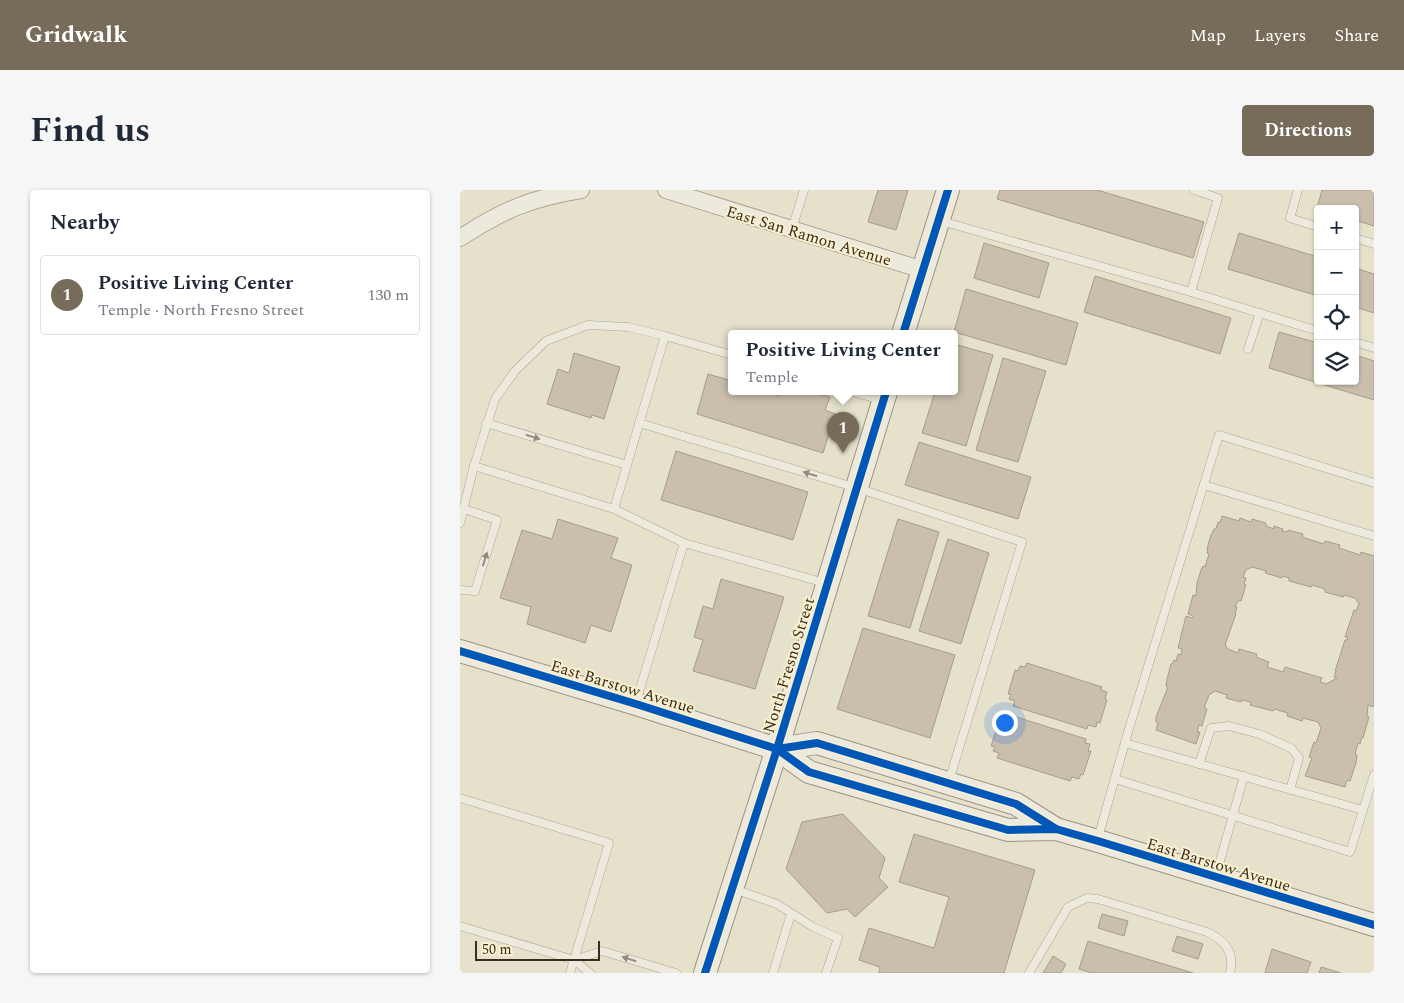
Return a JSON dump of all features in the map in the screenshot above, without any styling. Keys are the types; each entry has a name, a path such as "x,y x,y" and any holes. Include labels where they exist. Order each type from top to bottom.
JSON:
{"main road":[{"path":"904,330 948,190"},
{"name":"North Fresno Street","path":"705,973 777,749 884,396"},
{"name":"East Barstow Avenue","path":"460,651 777,749 809,772 1008,830 1056,830 1098,841 1374,925"},
{"name":"East Barstow Avenue","path":"777,749 817,744 948,782 1016,804 1056,830"}],"street":[{"path":"460,238 502,212 523,196 557,194 581,190"},
{"name":"East San Ramon Avenue","path":"666,190 923,270"}],"lane":[{"path":"792,229 804,190"},
{"path":"1191,292 1218,198 1194,190"},
{"path":"1298,190 1290,218 1314,226"},
{"path":"938,220 1314,329"},
{"path":"1359,239 1374,244"},
{"path":"1248,349 1260,313"},
{"path":"460,523 486,423 495,399 515,371 546,341 588,325 628,327 728,355"},
{"path":"614,509 665,336"},
{"path":"1359,343 1374,348"},
{"path":"639,422 857,488 1022,542 948,782"},
{"path":"486,423 627,465"},
{"path":"1098,841 1125,743 1218,435 1374,483"},
{"path":"474,466 614,509 684,543 827,584"},
{"path":"1204,485 1374,536"},
{"path":"460,590 475,591 497,520 464,509"},
{"path":"636,704 684,543"},
{"path":"1199,764 1211,728 1229,726 1259,734 1291,748 1299,758 1290,790"},
{"path":"1125,743 1363,810"},
{"path":"1115,779 1350,852 1374,775"},
{"path":"1215,876 1244,776"},
{"path":"460,798 609,843 570,973"},
{"path":"732,888 777,904 813,927 838,938 826,973"},
{"path":"1029,973 1068,907 1087,898 1098,899 1218,937 1225,944 1231,955 1230,973"},
{"path":"773,973 792,914"},
{"path":"460,926 574,960 590,973"},
{"path":"574,960 602,951 676,973"}],"building":[{"path":"878,190 908,190 896,230 868,222"},
{"path":"1000,190 1097,190 1204,222 1193,258 997,199"},
{"path":"1322,190 1374,190 1374,226 1359,221 1359,205 1318,205"},
{"path":"1239,233 1314,256 1314,295 1228,269"},
{"path":"984,243 1049,263 1039,298 974,278"},
{"path":"1359,269 1374,274 1374,313 1359,308"},
{"path":"1095,276 1231,318 1220,354 1084,312"},
{"path":"966,289 1078,323 1066,365 958,333 958,330 955,330"},
{"path":"1279,332 1314,342 1314,382 1269,368"},
{"path":"958,345 993,355 966,446 922,433 934,395 958,395"},
{"path":"574,353 620,367 604,419 592,415 591,418 547,404 558,369 569,373"},
{"path":"1359,356 1374,361 1374,400 1325,385 1359,385"},
{"path":"1003,358 1046,371 1018,462 976,450"},
{"path":"708,374 728,380 728,395 823,395 830,397 825,410 835,414 823,453 697,414"},
{"path":"919,442 1031,477 1018,519 905,485"},
{"path":"676,451 808,492 793,540 661,500"},
{"path":"1222,516 1239,521 1240,518 1251,522 1252,519 1266,523 1266,526 1274,529 1274,526 1283,529 1282,531 1287,532 1288,530 1303,534 1302,537 1324,544 1325,541 1340,545 1339,548 1360,555 1361,552 1374,556 1374,703 1373,707 1368,705 1367,717 1369,717 1363,738 1360,744 1358,743 1355,754 1357,755 1356,763 1350,781 1347,780 1345,787 1305,776 1312,758 1309,757 1314,742 1316,743 1321,728 1318,722 1303,718 1302,721 1287,716 1288,713 1250,705 1251,702 1242,700 1241,702 1226,698 1227,695 1215,691 1209,695 1204,708 1207,709 1202,726 1199,725 1197,732 1200,732 1196,744 1156,730 1158,723 1156,722 1156,717 1168,687 1166,686 1171,664 1174,660 1176,661 1178,654 1181,655 1182,649 1178,648 1186,616 1192,618 1193,616 1188,614 1193,595 1196,596 1201,570 1203,566 1205,567 1209,554 1207,549 1211,535 1214,529 1216,529 1218,522 1220,523","holes":["1252,567 1266,571 1265,573 1289,578 1289,581 1325,589 1325,592 1355,598 1359,604 1356,611 1354,610 1345,637 1348,637 1345,640 1335,671 1334,677 1337,678 1326,684 1320,682 1322,678 1285,667 1283,672 1267,667 1269,662 1256,657 1257,654 1239,649 1238,653 1228,649 1225,645 1236,614 1237,607 1235,606 1239,600 1241,601 1246,585 1244,584 1246,578 1243,577 1246,570"]},
{"path":"558,519 618,538 611,558 632,565 611,632 591,625 585,643 527,624 531,607 500,598 522,530 552,539"},
{"path":"898,519 939,532 910,628 868,616"},
{"path":"948,539 989,553 961,644 919,631"},
{"path":"721,579 784,597 755,689 693,671 703,640 694,637 703,606 713,609"},
{"path":"863,628 955,655 930,738 837,709"},
{"path":"1027,663 1102,687 1101,690 1107,692 1105,699 1107,700 1100,723 1097,722 1096,727 1088,725 1087,729 1013,706 1015,701 1009,699 1011,695 1008,694 1015,670 1018,671 1020,666 1025,667"},
{"path":"1010,715 1086,739 1085,743 1090,744 1088,751 1091,751 1083,775 1081,774 1079,779 1072,777 1070,781 997,758 999,753 993,751 995,747 991,746 999,722 1001,723 1003,718 1009,719"},
{"path":"843,814 885,858 879,878 888,887 855,917 847,909 827,913 786,869 802,822"},
{"path":"914,834 1035,870 1004,973 879,973 880,967 859,960 869,928 934,948 949,897 899,882"},
{"path":"1102,914 1128,921 1124,936 1098,928"},
{"path":"1177,936 1203,944 1198,959 1172,951"},
{"path":"1088,941 1193,973 1092,973 1079,969"},
{"path":"1272,949 1311,962 1307,973 1265,973"},
{"path":"1053,956 1066,964 1061,973 1043,973"},
{"path":"1321,967 1341,973 1319,973"}],"cycle path":[{"path":"904,330 948,190"},
{"path":"705,973 777,749 885,395"},
{"path":"460,651 777,749 809,772 1008,830 1056,829 1374,925"},
{"path":"777,749 817,743 1016,804 1056,829"}],"place":[{"name":"Positive Living Center","path":"843,453"}]}
